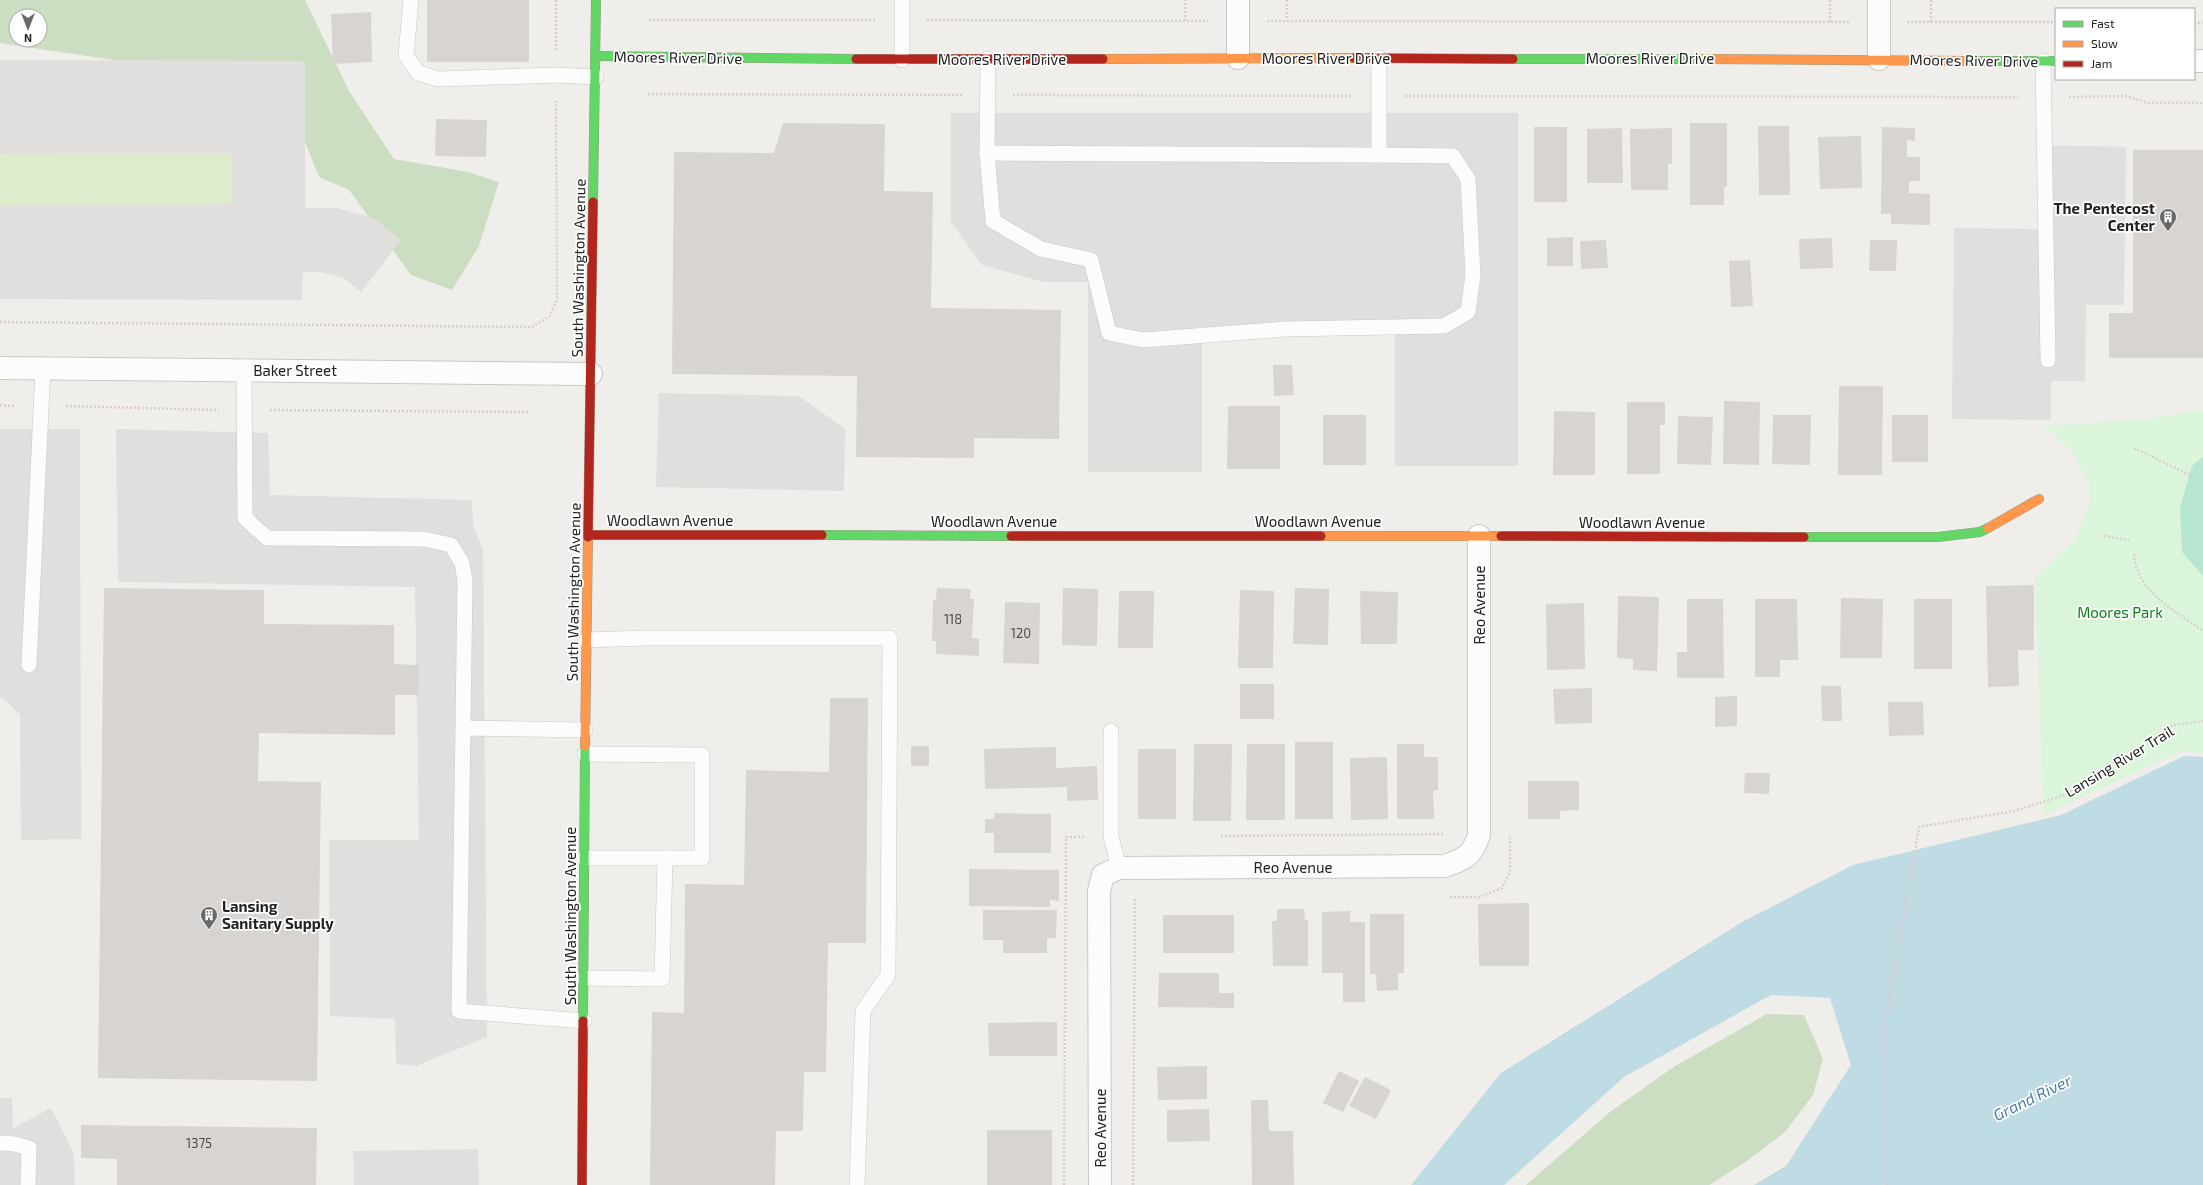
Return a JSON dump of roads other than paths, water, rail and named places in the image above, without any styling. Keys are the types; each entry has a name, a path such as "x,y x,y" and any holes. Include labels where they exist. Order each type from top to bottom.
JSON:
{"street":[{"name":"South Washington Avenue","path":"582,1185 586,640 589,535 596,0"},
{"path":"1879,0 1879,59"},
{"path":"1238,10 1238,58"},
{"name":"Moores River Drive","path":"596,56 902,60 1379,58 1879,59 2049,61"},
{"name":"Baker Street","path":"0,368 591,374"},
{"name":"Woodlawn Avenue","path":"589,535 1938,537 1980,532 2039,499"},
{"name":"Reo Avenue","path":"1100,1185 1099,891 1103,876 1119,868 1445,866 1463,860 1475,848 1479,835 1479,536"}],"lane":[{"path":"411,0 406,55 418,73 438,79 556,76 596,77"},
{"path":"902,0 902,60"},
{"path":"1379,58 1379,155"},
{"path":"988,59 988,153 993,221 1041,249 1091,260 1108,333 1143,340 1284,329 1444,326 1468,312 1473,275 1468,179 1453,156 988,153"},
{"path":"2048,360 2043,97 2049,61"},
{"path":"29,665 44,368"},
{"path":"244,370 245,518 267,538 424,539 451,545 462,563 465,581 459,1011 584,1021"},
{"path":"586,640 645,638 890,638 888,975 863,1011 857,1185"},
{"path":"463,728 585,730"},
{"path":"1111,731 1111,837 1119,868"},
{"path":"584,858 702,858 702,755 585,754"},
{"path":"584,978 662,980 665,858"},
{"path":"0,1144 15,1144 29,1148 28,1185"}],"water":[{"name":"Grand River","path":"2184,756 2203,757 2203,1185 1754,1185 1786,1166 1851,1065 1830,998 1771,995 1624,1077 1504,1185 1411,1185 1501,1073 1742,922 1853,865 2061,815"}],"place":[{"name":"The Pentecost Center","path":"2168,232"},
{"name":"Lansing Sanitary Supply","path":"209,930"}],"park label":[{"name":"Moores Park","path":"2120,612"}]}
